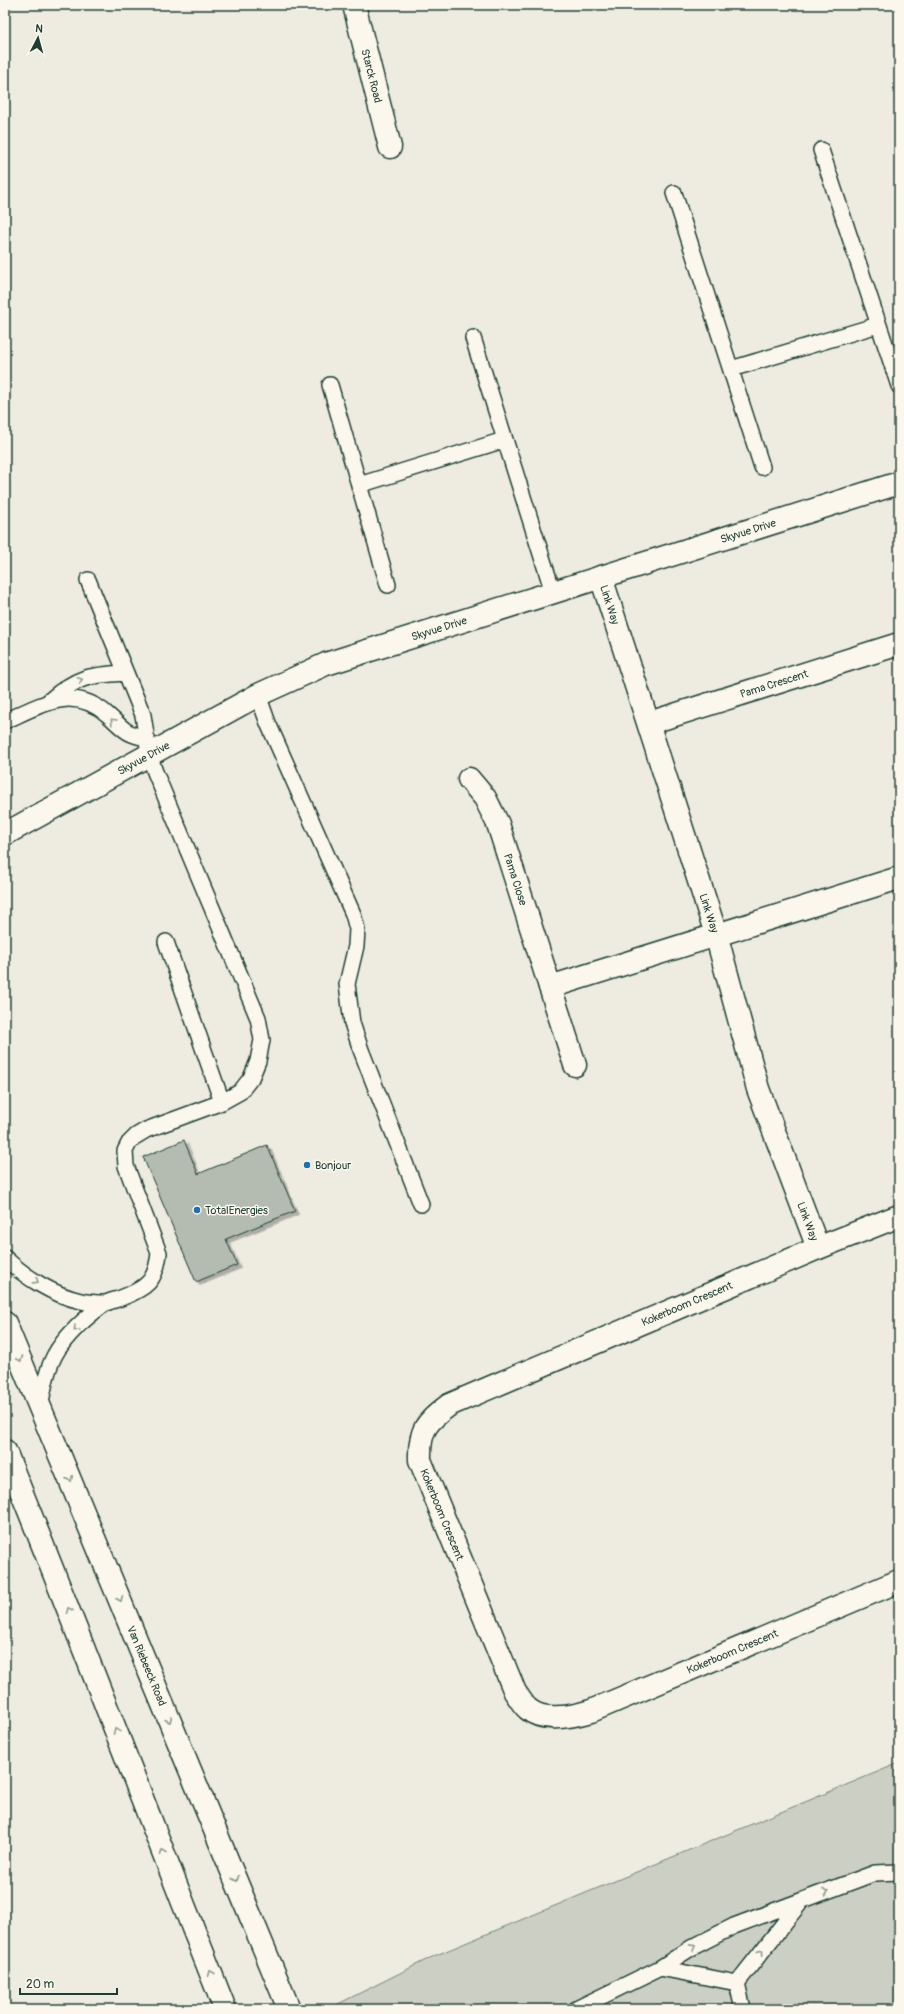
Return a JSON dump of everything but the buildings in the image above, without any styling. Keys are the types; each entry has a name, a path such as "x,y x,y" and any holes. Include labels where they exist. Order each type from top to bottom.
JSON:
{"street":[{"name":"Starck Road","path":"354,5 390,147"},
{"name":"Skyvue Drive","path":"5,834 148,746 326,664 899,483"},
{"name":"Link Way","path":"601,577 716,934 758,1089 818,1248"},
{"name":"Pama Crescent","path":"649,723 899,644"},
{"name":"Pama Close","path":"469,779 485,798 498,824 575,1064"},
{"path":"550,987 899,878"},
{"name":"Kokerboom Crescent","path":"899,1216 818,1248 449,1405 433,1417 423,1430 419,1443 420,1460 515,1692 529,1710 547,1717 570,1717 591,1711 899,1581"},
{"name":"Van Riebeeck Road","path":"5,1323 289,2009"},
{"path":"5,1451 92,1668 225,2009"}],"lane":[{"path":"821,150 899,386"},
{"path":"674,193 762,467"},
{"path":"731,369 878,325"},
{"path":"473,338 553,592"},
{"path":"330,385 388,584"},
{"path":"359,485 504,440"},
{"path":"40,1407 45,1381 52,1361 66,1339 85,1320 106,1303 139,1291 152,1280 157,1267 159,1253 126,1166 125,1151 129,1143 146,1130 222,1102 240,1092 258,1061 262,1040 258,1018 165,798 148,746 143,715 88,580"},
{"path":"48,702 69,684 79,680 96,675 125,673"},
{"path":"258,695 268,723 354,914 357,929 356,946 347,984 352,1023 361,1050 421,1204"},
{"path":"5,721 48,702 63,698 88,702 100,709 128,734 148,746"},
{"path":"166,942 222,1102"},
{"path":"5,1258 28,1276 54,1292 81,1301 106,1303"},
{"path":"576,2009 660,1968 691,1948 734,1926 800,1903 875,1874 899,1872"},
{"path":"736,1983 800,1903"},
{"path":"660,1968 736,1983"},
{"path":"736,1983 743,2009"}],"shaded area":[{"path":"899,1763 899,2009 333,2009 332,2007 434,1956"}],"place":[{"name":"Bonjour","path":"307,1165"},
{"name":"TotalEnergies","path":"197,1210"}]}
